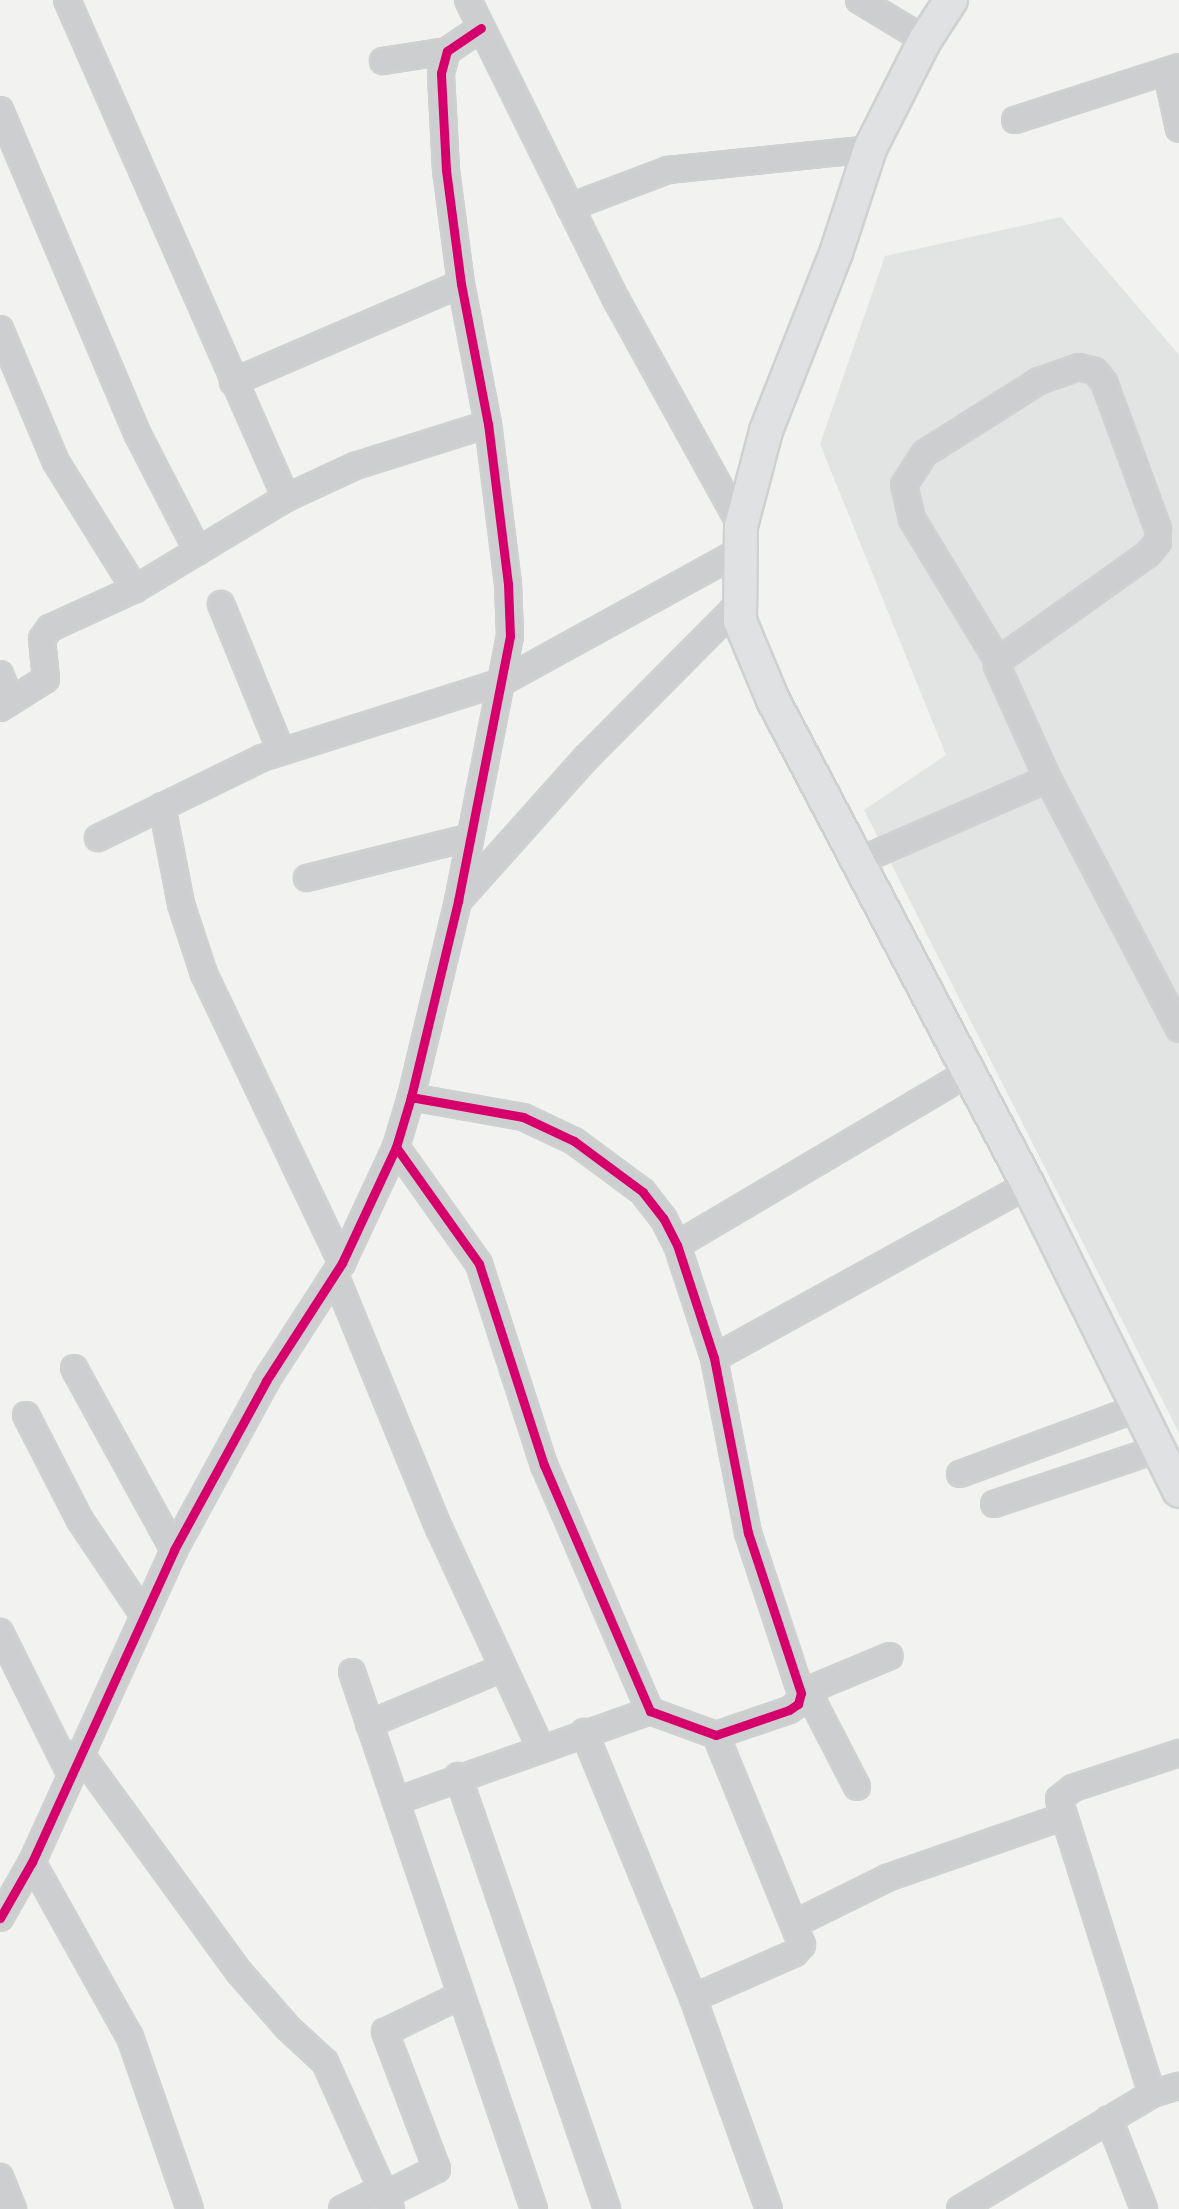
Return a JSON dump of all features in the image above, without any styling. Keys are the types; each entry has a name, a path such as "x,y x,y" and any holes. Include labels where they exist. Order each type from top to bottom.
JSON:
{"main road":[{"path":"951,0 925,40 870,149 836,253 766,431 740,539 740,621 773,700 1028,1185 1179,1491"}],"street":[{"path":"66,0 286,498"},
{"path":"98,838 281,751 502,682 740,539 468,0"},
{"path":"859,0 925,40"},
{"path":"383,61 447,51 481,28"},
{"path":"0,1918 32,1862 74,1763 124,1662 143,1614 174,1550 266,1381 339,1269 396,1147 411,1097 458,901 467,838 510,636 508,584 488,424 461,284 446,170 441,73 447,51"},
{"path":"1015,120 1173,70 1179,129"},
{"path":"0,110 138,435 198,551"},
{"path":"570,206 668,170 870,149"},
{"path":"233,382 461,284"},
{"path":"0,329 55,462 135,589"},
{"path":"998,660 1148,554 1158,542 1154,517 1104,382 1095,371 1079,367 1039,382 925,453 904,485 912,519 998,660 1048,779 1179,1029"},
{"path":"0,674 6,705 46,679 44,633 135,589 286,498 355,466 488,424"},
{"path":"221,604 281,751"},
{"path":"458,901 595,749 739,604"},
{"path":"859,862 1048,779"},
{"path":"162,806 181,904 204,974 339,1269 439,1528 540,1747"},
{"path":"307,878 467,838"},
{"path":"677,1245 969,1072"},
{"path":"411,1097 523,1117 573,1141 643,1192 677,1245 713,1358 748,1533 804,1692 857,1787"},
{"path":"396,1147 479,1264 544,1465 650,1711"},
{"path":"713,1358 1028,1185"},
{"path":"74,1368 174,1550"},
{"path":"960,1474 1138,1408"},
{"path":"26,1415 80,1520 143,1614"},
{"path":"995,1504 1158,1449"},
{"path":"0,1632 74,1763 239,1972 288,2028 325,2062 386,2198"},
{"path":"396,1801 458,1776 650,1711 716,1735 789,1710 798,1704 804,1692 890,1656"},
{"path":"369,1724 503,1668"},
{"path":"352,1672 459,1996 534,2209"},
{"path":"584,1732 693,1998 769,2209"},
{"path":"693,1998 801,1950 794,1924 716,1735"},
{"path":"1152,2094 1062,1817 1059,1799 1065,1791 1179,1753"},
{"path":"458,1776 607,2209"},
{"path":"794,1924 887,1878 1062,1817"},
{"path":"32,1862 130,2038 190,2209"},
{"path":"342,2209 386,2198 437,2169 385,2032 459,1996"},
{"path":"968,2207 1152,2094 1179,2086"},
{"path":"1109,2119 1144,2209"},
{"path":"0,2177 13,2209"}],"shaded area":[{"path":"1061,217 1179,355 1179,1433 864,810 946,755 820,444 885,256"}],"cycle path":[{"path":"0,1918 32,1862 174,1550 266,1381 342,1263 396,1147 411,1097 458,901 510,636 508,584 488,424 461,284 446,170 441,73 447,51 481,28"},
{"path":"396,1147 479,1264 544,1465 650,1711 716,1735 789,1710 798,1704 801,1693 748,1533 714,1358 677,1245 663,1218 643,1192 574,1141 523,1117 411,1097"}]}
